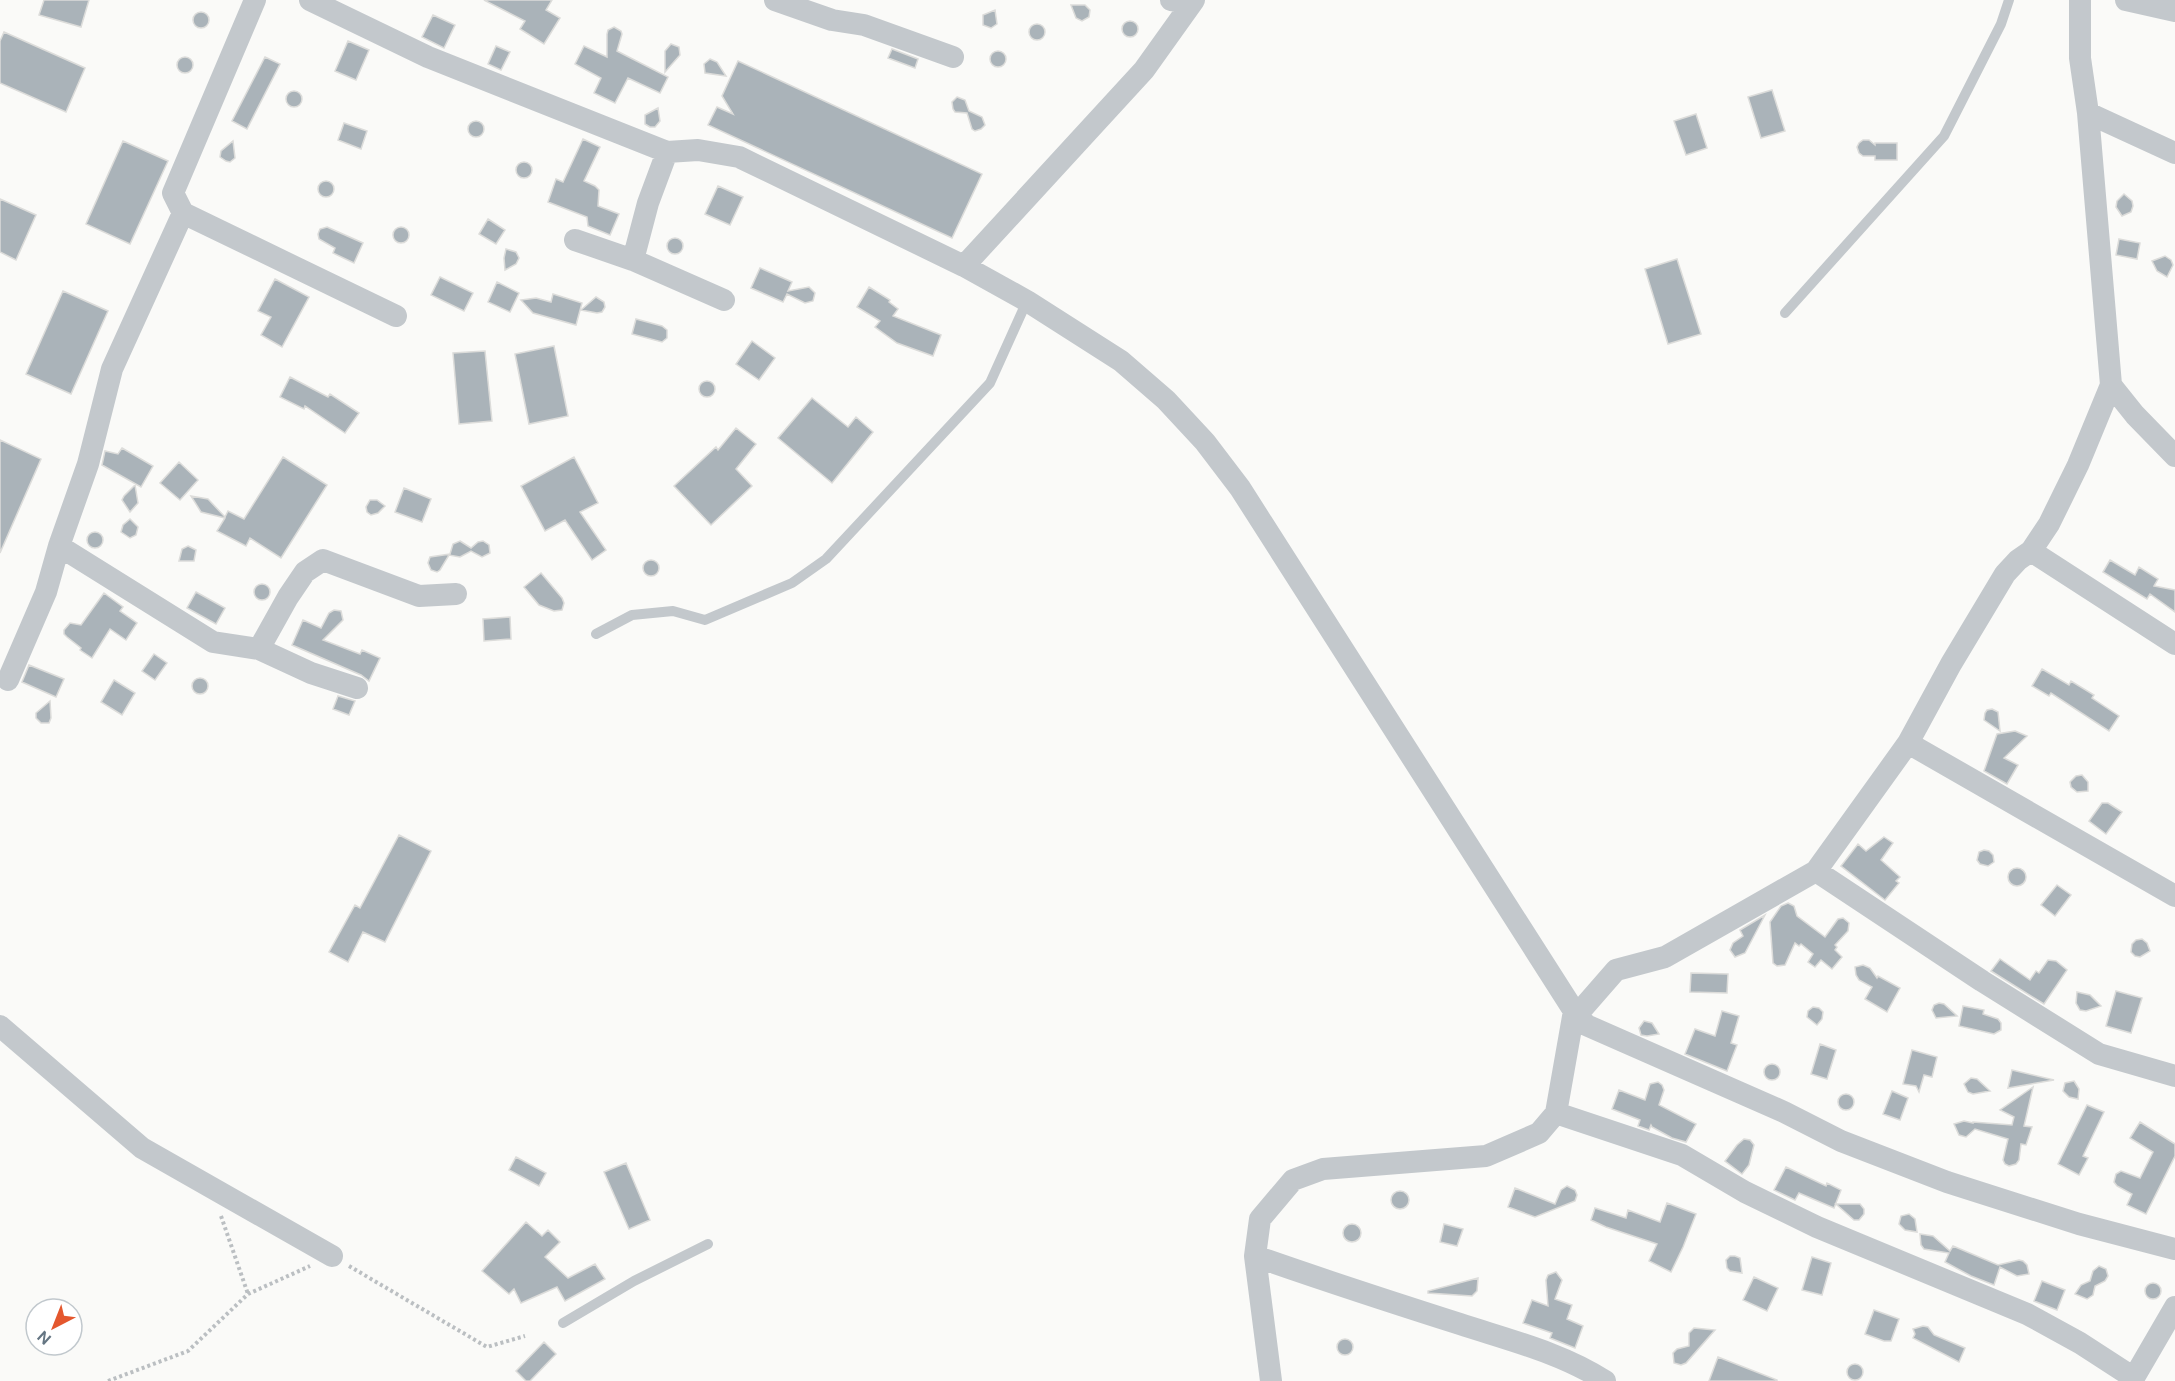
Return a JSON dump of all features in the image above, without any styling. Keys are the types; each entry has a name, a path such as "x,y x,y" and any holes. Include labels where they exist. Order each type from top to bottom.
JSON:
{"street":[{"path":"255,0 173,193 183,213 396,316"},
{"path":"310,0 428,57 667,152 698,150 740,157 964,266 1027,301 1121,362 1166,400 1205,442 1240,488 1574,1011 1586,1025 1784,1112 1841,1141 1947,1182 2068,1221 2175,1248"},
{"path":"775,0 832,20 864,25 953,57"},
{"path":"1574,1011 1582,1009 1616,970 1665,957 1816,871 1908,743 1951,664 2005,574 2018,560 2031,551 2049,524 2078,465 2110,385 2088,113 2080,58 2079,0"},
{"path":"2126,0 2175,11"},
{"path":"964,266 1144,70 1186,1"},
{"path":"2088,113 2175,153"},
{"path":"633,260 648,203 667,152"},
{"path":"8,680 46,592 59,546 88,464 112,369 183,213"},
{"path":"575,240 633,260 724,300"},
{"path":"2110,385 2135,415 2175,456"},
{"path":"59,546 213,642 259,649 311,674 357,688"},
{"path":"2031,551 2175,644"},
{"path":"259,649 305,572 324,560 419,596 456,594"},
{"path":"1908,743 2175,896"},
{"path":"1816,871 1982,981 2099,1054 2175,1076"},
{"path":"1271,1381 1255,1256 1260,1219 1293,1180 1323,1169 1486,1156 1539,1132 1556,1113 1574,1011"},
{"path":"0,1026 142,1148 332,1256"},
{"path":"1556,1113 1682,1155 1745,1192 1817,1227 2027,1314 2080,1343 2133,1380 2175,1307"},
{"path":"1255,1256 1321,1280 1540,1350 1589,1370 1605,1381"}],"lane":[{"path":"1785,313 1944,136 2001,24 2010,0"},
{"path":"596,634 632,615 673,611 705,620 792,583 826,559 990,383 1027,301"},
{"path":"563,1323 634,1281 708,1244"}],"path":[{"path":"212,1188 248,1294"},
{"path":"108,1381 188,1351 248,1294 332,1256 487,1347 525,1336"}],"building":[{"path":"44,0 89,0 81,27 39,15"},
{"path":"484,0 552,0 546,10 560,18 544,44 520,29 525,21"},
{"path":"1071,5 1085,5 1090,10 1089,17 1082,21 1076,18"},
{"path":"995,10 997,24 991,28 983,25 983,15"},
{"path":"201,12 207,14 209,20 207,26 201,28 195,26 193,20 195,14"},
{"path":"433,15 455,25 444,48 422,37"},
{"path":"1130,21 1136,23 1138,29 1136,35 1130,37 1124,35 1122,29 1124,23"},
{"path":"1037,24 1043,26 1045,32 1043,38 1037,40 1031,38 1029,32 1031,26"},
{"path":"614,27 622,34 617,51 668,77 660,93 628,78 615,103 594,93 601,78 575,64 584,46 607,57 607,34 608,30"},
{"path":"4,32 85,68 66,112 0,83 0,41"},
{"path":"348,41 369,50 356,80 335,71"},
{"path":"671,44 679,47 680,55 665,72 665,51"},
{"path":"496,46 510,52 501,70 488,64"},
{"path":"892,49 918,59 915,68 888,58"},
{"path":"998,51 1004,53 1006,59 1004,65 998,67 992,65 990,59 992,53"},
{"path":"185,57 191,59 193,65 191,71 185,73 179,71 177,65 179,59"},
{"path":"265,57 280,64 247,129 232,121"},
{"path":"710,59 717,62 726,76 705,73 704,64"},
{"path":"738,61 982,174 952,238 708,125 717,107 733,114 722,96"},
{"path":"1772,90 1785,131 1761,138 1748,97"},
{"path":"294,91 302,99 294,107 286,99"},
{"path":"957,97 965,100 969,111 982,117 985,125 981,129 975,131 972,129 967,113 955,112 952,102"},
{"path":"658,108 660,121 655,127 645,124 645,115"},
{"path":"1696,114 1707,148 1686,155 1674,121"},
{"path":"476,121 482,123 484,129 482,135 476,137 470,135 468,129 470,123"},
{"path":"344,123 367,131 361,149 338,140"},
{"path":"583,139 600,147 584,181 599,190 598,206 619,214 610,235 588,226 587,217 548,202 556,179 563,182"},
{"path":"1863,140 1869,140 1875,145 1875,143 1897,143 1897,160 1875,160 1875,156 1863,156 1857,147"},
{"path":"123,141 168,161 130,244 86,224"},
{"path":"233,141 235,158 230,162 220,157 221,151"},
{"path":"524,162 530,164 532,170 530,176 524,178 518,176 516,170 518,164"},
{"path":"326,181 332,183 334,189 332,195 326,197 320,195 318,189 320,183"},
{"path":"718,186 743,197 730,225 705,214"},
{"path":"2124,194 2132,201 2133,206 2131,212 2122,216 2116,207 2117,201"},
{"path":"0,199 36,215 16,260 0,252"},
{"path":"488,219 505,230 496,244 479,234"},
{"path":"327,227 363,243 354,263 333,253 335,248 319,239 320,229"},
{"path":"401,227 407,229 409,235 407,241 401,243 395,241 393,235 395,229"},
{"path":"675,238 683,246 675,254 667,246"},
{"path":"2119,239 2140,243 2137,259 2116,255"},
{"path":"506,249 516,252 519,258 516,264 505,270 504,258"},
{"path":"2165,256 2171,260 2173,265 2167,277 2157,271 2152,261"},
{"path":"1677,259 1701,334 1668,344 1645,269"},
{"path":"760,268 792,282 788,291 809,287 815,293 813,301 805,303 787,294 783,302 751,288"},
{"path":"440,277 473,293 464,311 431,295"},
{"path":"275,279 309,297 282,347 261,335 271,317 258,311"},
{"path":"497,282 519,293 510,312 488,302"},
{"path":"869,287 890,300 889,302 898,309 893,316 941,335 933,356 897,343 875,327 880,321 857,307"},
{"path":"63,291 108,311 71,394 26,374"},
{"path":"553,294 582,303 576,325 533,313 521,300 536,298 551,302"},
{"path":"596,297 604,302 605,307 602,312 581,310"},
{"path":"636,319 662,326 667,330 667,338 662,342 632,334"},
{"path":"752,341 775,358 759,380 736,364"},
{"path":"554,346 568,416 529,424 515,354"},
{"path":"485,351 492,421 459,424 453,353"},
{"path":"290,377 328,397 330,394 359,413 345,433 305,406 304,409 280,397"},
{"path":"707,381 715,389 707,397 699,389"},
{"path":"812,398 848,427 856,417 873,432 832,483 778,438"},
{"path":"736,428 756,444 736,469 752,486 711,525 674,486 716,447 718,450"},
{"path":"0,440 41,459 0,553"},
{"path":"122,448 153,466 141,487 102,465 105,451 118,454"},
{"path":"283,457 327,485 281,558 250,538 246,546 217,531 225,518 201,512 191,496 208,499 225,517 228,511 244,519"},
{"path":"574,457 598,503 580,512 606,550 592,560 565,520 545,531 521,486"},
{"path":"179,462 198,480 180,500 160,483"},
{"path":"135,485 138,503 130,512 122,500"},
{"path":"404,488 431,499 422,522 395,512"},
{"path":"370,500 377,500 385,506 378,513 371,515 367,512 366,507"},
{"path":"130,519 138,527 136,535 130,538 121,532 123,525"},
{"path":"95,532 101,534 103,540 101,546 95,548 89,546 87,540 89,534"},
{"path":"460,541 471,548 483,541 489,545 490,553 482,557 471,551 460,557 449,555 440,570 437,572 431,570 428,563 430,557 450,554 453,544"},
{"path":"188,546 196,550 194,561 179,561 182,549"},
{"path":"651,560 657,562 659,568 657,574 651,576 645,574 643,568 645,562"},
{"path":"2110,560 2135,575 2139,567 2158,579 2154,586 2175,590 2175,612 2150,594 2147,599 2103,572"},
{"path":"541,573 562,598 564,603 562,610 554,611 539,605 524,587"},
{"path":"262,584 270,592 262,600 254,592"},
{"path":"196,592 225,608 216,624 187,608"},
{"path":"104,593 123,607 120,611 137,623 126,640 110,629 92,658 64,634 64,630 70,623 81,625"},
{"path":"334,610 341,611 343,620 323,640 360,654 362,650 380,658 369,681 361,675 292,645 303,620 321,628 329,613"},
{"path":"510,617 511,639 484,641 483,619"},
{"path":"154,654 167,663 155,680 142,671"},
{"path":"29,665 64,679 56,697 22,682"},
{"path":"2042,669 2069,685 2071,681 2094,695 2092,698 2119,716 2109,731 2051,693 2049,696 2032,686"},
{"path":"200,678 206,680 208,686 206,692 200,694 194,692 192,686 194,680"},
{"path":"114,680 135,693 122,715 101,702"},
{"path":"338,696 355,701 349,715 333,709"},
{"path":"50,701 49,723 41,723 36,718 36,713"},
{"path":"1992,709 1998,712 2000,731 1984,720 1987,710"},
{"path":"2015,731 2027,736 2004,758 2018,765 2007,784 1984,771 1997,734"},
{"path":"2082,775 2088,782 2088,791 2077,792 2071,787 2070,782 2076,776"},
{"path":"2102,803 2108,803 2122,812 2106,834 2089,821"},
{"path":"399,835 431,851 385,942 363,932 348,962 329,952 355,905 360,908"},
{"path":"1884,837 1893,843 1881,860 1900,877 1896,881 1899,883 1885,900 1841,866 1858,844 1866,851"},
{"path":"1984,850 1993,855 1994,862 1988,866 1980,864 1977,860 1979,852"},
{"path":"2017,868 2023,871 2026,877 2023,883 2017,886 2011,883 2008,877 2011,871"},
{"path":"2057,885 2071,895 2055,916 2041,905"},
{"path":"1788,903 1794,906 1797,916 1825,937 1838,919 1843,918 1849,923 1848,931 1835,945 1837,947 1835,950 1842,957 1832,969 1821,960 1815,967 1808,962 1813,954 1801,944 1799,946 1795,943 1785,965 1777,966 1773,963 1770,922 1781,906"},
{"path":"1765,915 1745,953 1735,957 1730,950 1733,943 1743,936 1740,930"},
{"path":"2142,939 2147,943 2150,951 2140,957 2135,956 2131,952 2132,944"},
{"path":"2000,959 2030,980 2036,971 2039,973 2048,960 2056,961 2067,970 2044,1004 1991,971"},
{"path":"1863,965 1870,968 1877,978 1878,976 1900,988 1887,1012 1865,999 1872,987 1859,980 1855,967"},
{"path":"1691,973 1728,974 1727,993 1690,992"},
{"path":"2116,991 2142,998 2131,1033 2106,1026"},
{"path":"2077,992 2090,995 2101,1006 2086,1011 2080,1010 2076,1003"},
{"path":"1944,1004 1957,1016 1936,1018 1932,1010 1934,1005"},
{"path":"1963,1006 1984,1010 1983,1014 1998,1019 2001,1023 2001,1030 1994,1034 1959,1026"},
{"path":"1813,1007 1823,1012 1822,1019 1817,1025 1807,1017 1808,1011"},
{"path":"1722,1011 1739,1016 1731,1043 1737,1045 1727,1071 1685,1054 1695,1029 1715,1036"},
{"path":"1644,1021 1652,1023 1659,1034 1641,1035 1639,1028"},
{"path":"1820,1044 1836,1050 1827,1079 1811,1074"},
{"path":"1912,1050 1937,1057 1932,1077 1924,1075 1919,1092 1916,1086 1903,1084"},
{"path":"1769,1064 1775,1064 1780,1072 1778,1078 1769,1080 1764,1075 1764,1069"},
{"path":"2012,1070 2054,1080 2008,1088"},
{"path":"1971,1078 1977,1079 1990,1091 1973,1094 1968,1092 1964,1084"},
{"path":"2074,1081 2079,1089 2078,1099 2069,1097 2063,1091 2065,1083"},
{"path":"1658,1082 1664,1090 1659,1105 1696,1124 1686,1142 1672,1138 1651,1125 1649,1130 1638,1126 1640,1120 1612,1109 1619,1090 1645,1100 1650,1084"},
{"path":"2033,1087 2024,1126 2032,1127 2026,1145 2021,1144 2019,1160 2016,1164 2009,1166 2003,1160 2008,1139 1975,1129 1966,1137 1959,1135 1954,1124 1964,1121 2012,1125 2014,1117 2000,1110"},
{"path":"1892,1091 1908,1098 1900,1120 1883,1114"},
{"path":"1843,1094 1849,1094 1854,1102 1852,1108 1843,1110 1838,1105 1838,1099"},
{"path":"2087,1105 2104,1112 2083,1156 2088,1158 2079,1175 2058,1164"},
{"path":"2140,1122 2175,1144 2175,1156 2146,1214 2127,1205 2132,1194 2114,1182 2116,1174 2121,1171 2140,1178 2153,1152 2130,1138"},
{"path":"1744,1139 1750,1140 1754,1145 1749,1165 1742,1174 1725,1161"},
{"path":"516,1157 546,1173 539,1186 509,1170"},
{"path":"626,1163 650,1220 629,1229 604,1172"},
{"path":"1786,1167 1826,1186 1827,1183 1841,1190 1834,1208 1799,1193 1795,1200 1774,1190"},
{"path":"1567,1186 1575,1190 1577,1195 1575,1201 1535,1217 1508,1207 1515,1188 1555,1204 1561,1190"},
{"path":"1396,1191 1404,1191 1409,1196 1407,1207 1396,1209 1391,1204 1391,1196"},
{"path":"1667,1203 1696,1214 1671,1272 1649,1261 1657,1244 1591,1220 1595,1208 1626,1218 1628,1210 1660,1222"},
{"path":"1836,1204 1860,1204 1864,1209 1864,1214 1859,1220 1854,1220"},
{"path":"1909,1214 1915,1219 1917,1232 1905,1230 1899,1224 1901,1216"},
{"path":"526,1222 542,1236 548,1230 560,1242 545,1257 568,1278 595,1264 605,1279 565,1301 557,1287 521,1303 514,1289 509,1294 482,1271"},
{"path":"1348,1224 1356,1224 1361,1229 1359,1240 1348,1242 1343,1237 1343,1229"},
{"path":"1444,1224 1463,1229 1457,1246 1440,1242"},
{"path":"1920,1234 1933,1236 1950,1251 1953,1246 1998,1265 2023,1261 2027,1265 2029,1274 2017,1276 2000,1267 1994,1285 1945,1262 1949,1253 1924,1249 1921,1245"},
{"path":"1730,1256 1740,1258 1742,1273 1730,1271 1727,1268 1726,1260"},
{"path":"1812,1257 1831,1263 1822,1295 1802,1290"},
{"path":"2099,1266 2106,1269 2108,1276 2105,1281 2095,1286 2093,1295 2087,1299 2075,1294 2081,1285 2090,1281 2093,1271"},
{"path":"1556,1272 1562,1280 1555,1299 1572,1305 1567,1319 1583,1326 1575,1348 1550,1338 1552,1333 1523,1323 1532,1300 1548,1306 1546,1280 1548,1275"},
{"path":"1754,1277 1778,1288 1767,1311 1743,1300"},
{"path":"1478,1278 1477,1291 1472,1296 1428,1293 1428,1291"},
{"path":"2042,1281 2065,1290 2057,1310 2034,1301"},
{"path":"2153,1283 2159,1285 2161,1291 2159,1297 2153,1299 2147,1297 2145,1291 2147,1285"},
{"path":"1874,1310 1899,1319 1891,1341 1884,1341 1865,1334"},
{"path":"1928,1327 1934,1335 1965,1348 1959,1362 1913,1338 1915,1334 1913,1329"},
{"path":"1694,1328 1715,1330 1686,1363 1681,1365 1674,1363 1673,1353 1677,1349 1689,1346 1689,1333"},
{"path":"1342,1339 1348,1339 1353,1347 1351,1353 1342,1355 1337,1350 1337,1344"},
{"path":"544,1342 556,1354 530,1381 526,1381 516,1371"},
{"path":"1718,1357 1777,1380 1777,1381 1709,1381"},
{"path":"1855,1364 1861,1366 1863,1372 1861,1378 1855,1380 1849,1378 1847,1372 1849,1366"}]}
